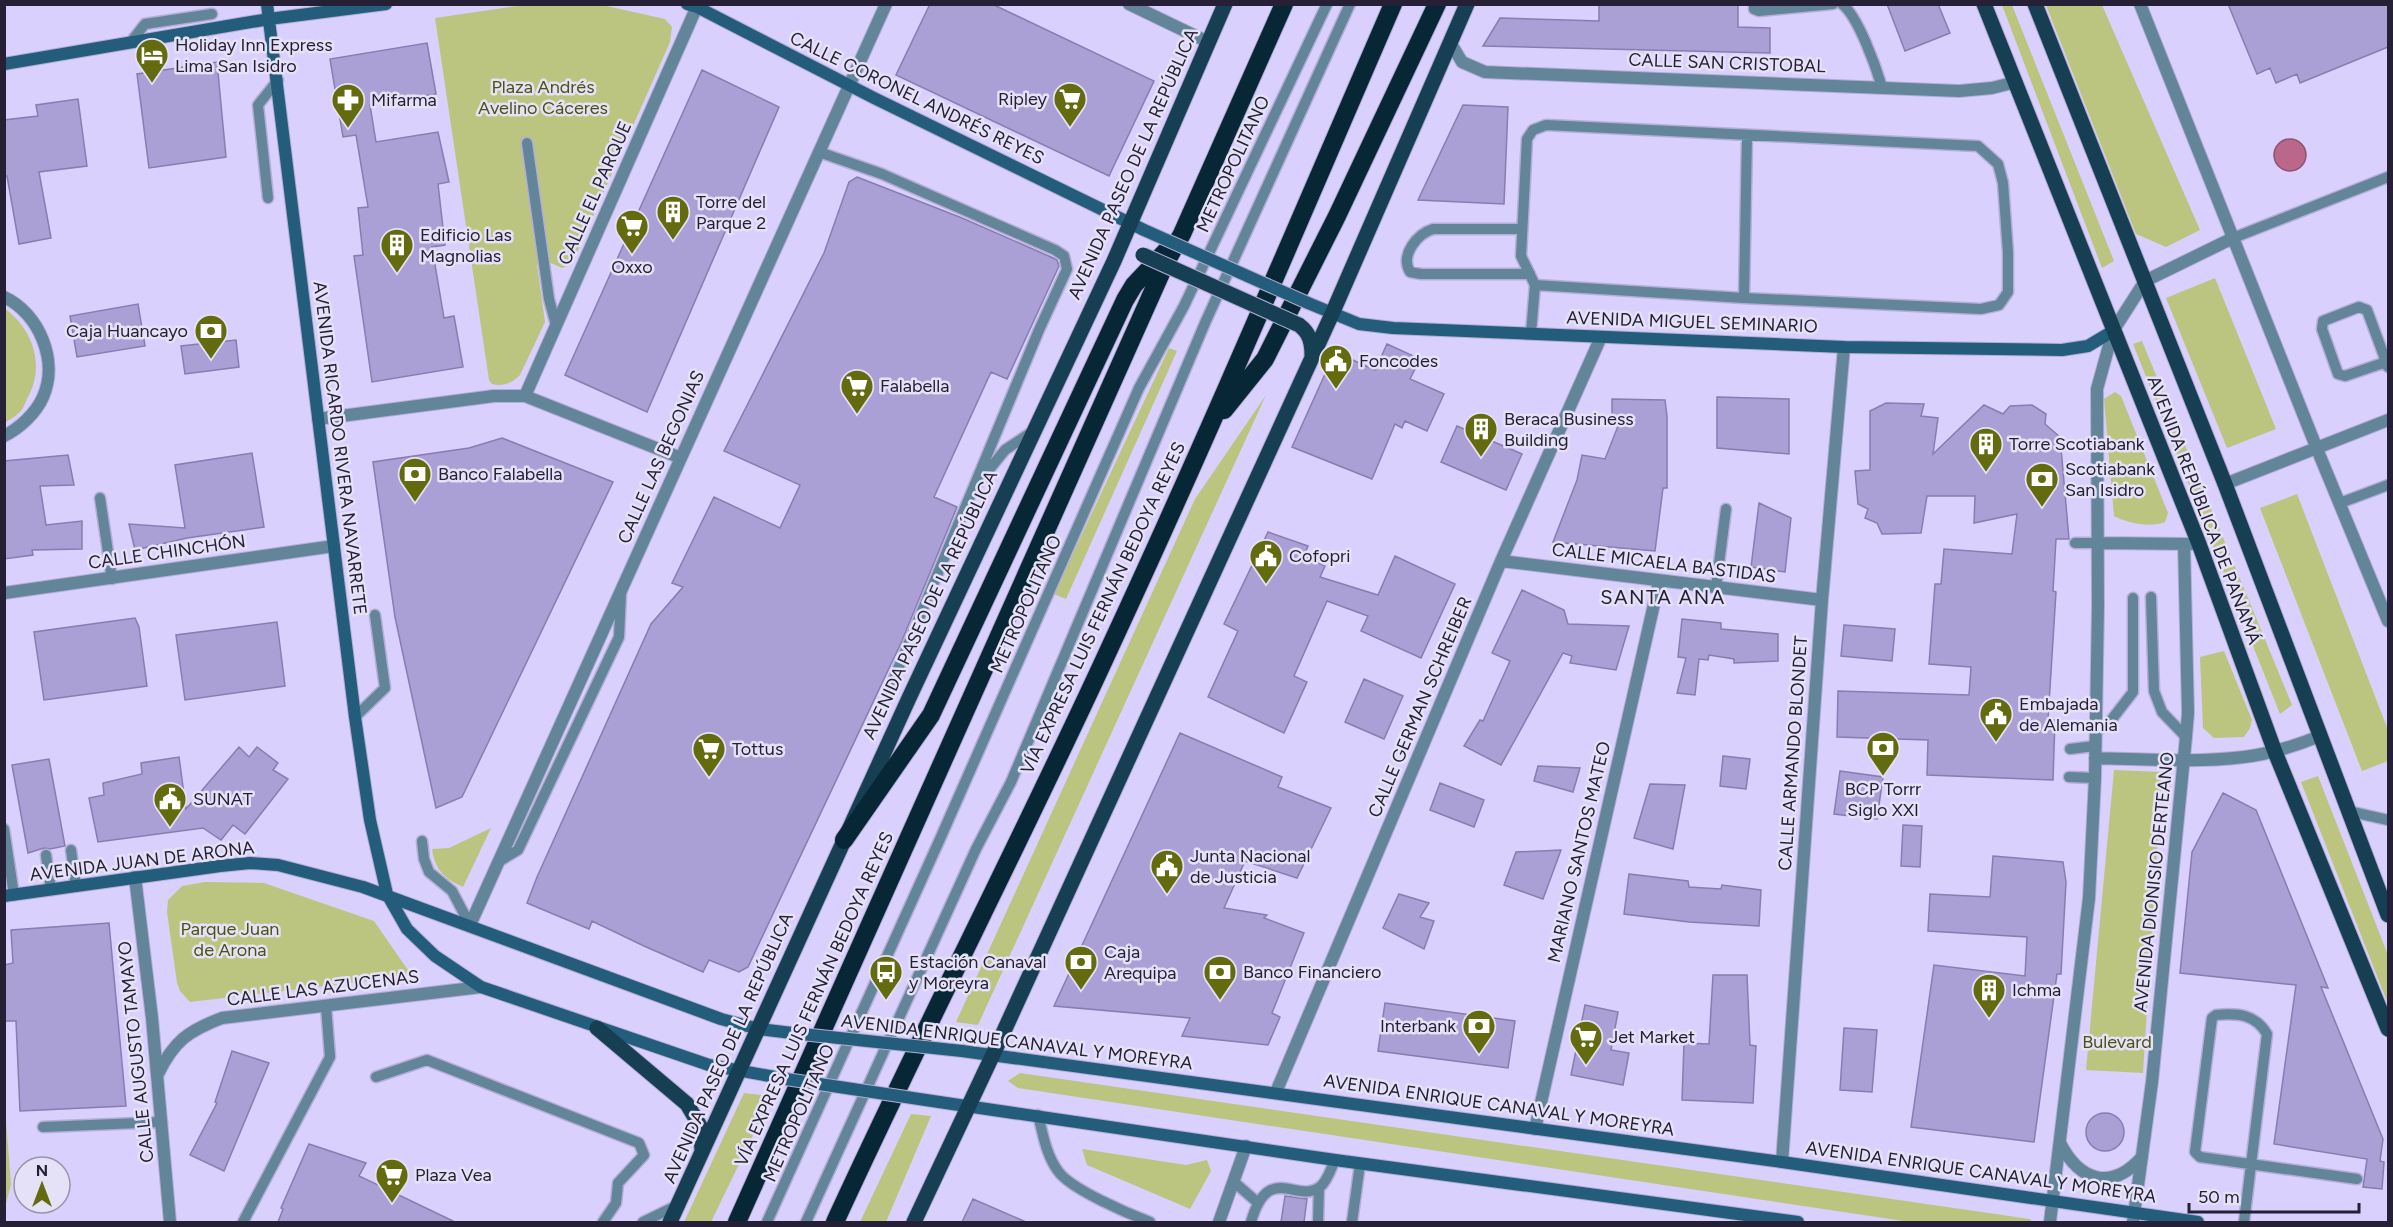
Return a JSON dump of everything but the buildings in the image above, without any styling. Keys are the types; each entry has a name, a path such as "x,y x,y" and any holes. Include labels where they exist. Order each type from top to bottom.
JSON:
{"highway":[{"path":"1262,52 1271,4"},
{"name":"VÍA EXPRESA LUIS FERNÁN BEDOYA REYES","path":"736,1222 1284,4"},
{"name":"VÍA EXPRESA LUIS FERNÁN BEDOYA REYES","path":"836,1222 887,1110 1110,647 1208,430 1392,4"},
{"path":"1208,430 1265,359 1337,216 1437,4"},
{"path":"844,840 931,715 1125,300 1134,285 1182,234"}],"main road":[{"name":"AVENIDA PASEO DE LA REPÚBLICA","path":"670,1222 1032,432 1114,261 1137,226 1208,42 1225,4"},
{"path":"914,1222 1332,314 1467,4"},
{"name":"AVENIDA REPÚBLICA DE PANAMÁ","path":"1984,4 2113,331 2192,544 2388,1029"},
{"name":"AVENIDA REPÚBLICA DE PANAMÁ","path":"2035,4 2225,484 2388,915"},
{"path":"1114,261 1121,255 1132,252 1143,255 1299,325 1310,338 1312,356"},
{"path":"597,1028 687,1104 700,1126 702,1152"}],"street":[{"name":"AVENIDA RICARDO RIVERA NAVARRETE","path":"267,4 355,717 370,820 387,894"},
{"path":"4,64 269,19 386,4"},
{"name":"CALLE LAS BEGONIAS","path":"470,925 886,4"},
{"path":"1129,4 1208,42"},
{"path":"2140,4 2317,449 2386,607 2388,621"},
{"name":"CALLE CORONEL ANDRÉS REYES","path":"695,5 850,85 1137,226"},
{"name":"CALLE EL PARQUE","path":"525,396 695,5"},
{"name":"CALLE SAN CRISTOBAL","path":"1450,42 1462,62 1485,72 1959,91 1992,88 2016,82"},
{"name":"AVENIDA MIGUEL SEMINARIO","path":"1137,226 1332,314 1359,324 1393,328 1844,347 2062,350 2088,345 2113,331 2145,281"},
{"path":"2145,281 2233,238"},
{"path":"4,297 24,310 37,325 45,347 49,371 44,397 23,424 4,436"},
{"path":"2050,1222 2089,898 2095,778 2099,543 2097,389 2113,331"},
{"name":"CALLE GERMAN SCHREIBER","path":"1276,1092 1501,561 1601,337"},
{"name":"CALLE ARMANDO BLONDET","path":"1782,1162 1822,600 1844,347"},
{"path":"318,419 494,396 525,396 681,458"},
{"path":"2225,484 2388,420"},
{"path":"2099,543 2192,544"},
{"name":"AVENIDA DIONISIO DERTEANO","path":"2134,1218 2143,1157 2186,737 2192,544"},
{"name":"CALLE CHINCHÓN","path":"4,593 334,546"},
{"name":"CALLE MICAELA BASTIDAS","path":"1501,561 1822,600"},
{"name":"MARIANO SANTOS MATEO","path":"1535,1130 1659,582"},
{"path":"2095,752 2184,759 2246,757 2275,752 2320,736"},
{"name":"AVENIDA JUAN DE ARONA","path":"9,896 250,863 278,865 323,875 387,894"},
{"name":"CALLE AUGUSTO TAMAYO","path":"135,877 158,1074 170,1222"},
{"path":"387,894 407,929 421,944 481,987 709,1065 786,1079 1360,1164 1798,1222"},
{"name":"AVENIDA ENRIQUE CANAVAL Y MOREYRA","path":"387,894 721,1020 759,1029 962,1051 1276,1092 1535,1130 1782,1162 2052,1202 2134,1218 2198,1222"},
{"name":"CALLE LAS AZUCENAS","path":"158,1074 168,1054 188,1033 222,1018 481,987"},
{"path":"2059,1142 2067,1158 2080,1171 2096,1178 2114,1177 2130,1170 2143,1157"},
{"path":"1219,1222 1246,1146"}],"lane":[{"name":"METROPOLITANO","path":"767,1222 940,840 1139,388 1184,306 1327,4"},
{"path":"806,1222 976,849 1011,782 1205,323 1350,4"},
{"path":"1754,4 1754,9 1759,11 1833,4"},
{"path":"1842,4 1850,13 1873,59 1882,87"},
{"path":"130,43 145,24 212,14"},
{"path":"268,198 258,105 278,80"},
{"path":"1522,229 1433,229 1424,232 1414,243 1407,266 1410,272 1421,274 1532,279 1744,298 1981,309 1999,305 2008,292 2003,183 1998,164 1978,146 1546,125 1533,130 1527,139 1521,256 1532,279 1531,333"},
{"path":"1744,298 1748,136"},
{"path":"527,143 549,300 556,325"},
{"path":"819,152 882,174 1056,250 1064,256 1066,269 888,693"},
{"path":"2233,238 2388,177"},
{"path":"2359,307 2367,310 2387,364 2345,376 2338,374 2322,329 2323,321 2359,307"},
{"path":"974,486 1005,450 1032,432"},
{"path":"2340,503 2388,484 2388,496"},
{"path":"100,498 112,579"},
{"path":"1716,587 1726,509"},
{"path":"2075,543 2099,543"},
{"path":"498,862 518,850 619,637 621,591"},
{"path":"2151,597 2154,691 2162,712 2186,737"},
{"path":"2095,732 2109,723 2133,692 2133,598"},
{"path":"355,717 385,688 375,615"},
{"path":"2070,749 2095,752"},
{"path":"2069,777 2095,778"},
{"path":"2349,811 2388,820"},
{"path":"4,829 9,896"},
{"path":"422,841 424,859 429,872 452,891 470,925"},
{"path":"71,850 76,886"},
{"path":"46,855 51,890"},
{"path":"243,1222 330,1056 326,1006"},
{"path":"2244,1222 2251,1164 2267,1034 2260,1022 2248,1016 2216,1015 2212,1018 2195,1152 2200,1157 2251,1164 2357,1179"},
{"path":"376,1077 427,1059 639,1143 644,1155 618,1183 616,1203 603,1222"},
{"path":"1038,1115 1048,1153 1058,1173 1114,1207 1150,1222"},
{"path":"43,1126 162,1122"},
{"path":"1251,1222 1257,1202 1274,1189 1290,1188 1304,1191 1319,1188 1324,1183 1335,1160"},
{"path":"1352,1222 1360,1164"},
{"path":"1234,1182 1257,1202"},
{"path":"1318,1222 1319,1188"},
{"path":"643,1222 678,1205"}],"green space":[{"name":"Plaza Andrés Avelino Cáceres","path":"524,5 602,5 665,19 672,27 670,42 572,264 562,268 544,260 537,265 545,322 520,375 508,384 496,385 489,380 435,18"},
{"path":"2002,5 2012,5 2114,261 2102,268"},
{"path":"2046,5 2102,5 2200,230 2166,247 2136,234"},
{"path":"2215,278 2276,429 2227,448 2166,298"},
{"path":"4,308 22,326 33,347 36,359 34,383 23,408 5,423"},
{"path":"2142,341 2292,705 2280,714 2133,344"},
{"path":"1169,348 1177,351 1066,599 1054,594"},
{"path":"2115,392 2121,396 2168,513 2165,522 2153,525 2139,524 2114,516 2104,399"},
{"path":"1266,395 978,1025 956,1022 1195,499"},
{"path":"2297,494 2388,730 2388,761 2362,771 2260,508"},
{"path":"2224,651 2252,720 2244,737 2214,738 2203,728 2200,657"},
{"name":"Bulevard","path":"2114,770 2162,772 2143,1073 2086,1070"},
{"path":"2318,776 2388,955 2388,1004 2301,782"},
{"path":"491,828 463,887 442,873 435,863 432,849 449,848"},
{"name":"Parque Juan de Arona","path":"205,882 264,883 374,921 410,973 376,980 190,1002 180,991 177,983 167,912 168,900 182,886"},
{"path":"1020,1073 2030,1219 2032,1222 1910,1222 1018,1088 1008,1081"},
{"path":"744,1093 772,1096 711,1222 684,1222"},
{"path":"4,1095 11,1184 5,1208 4,1208"},
{"path":"911,1114 931,1116 886,1222 860,1222"},
{"path":"1082,1149 1186,1165 1207,1160 1211,1171 1190,1209 1087,1165"}],"shaded area":[{"path":"2290,139 2301,144 2306,155 2301,166 2290,171 2279,166 2274,155 2279,144"}],"place":[{"name":"Holiday Inn Express Lima San Isidro","path":"152,84"},
{"name":"Ripley","path":"1070,128"},
{"name":"Mifarma","path":"348,129"},
{"name":"Torre del Parque 2","path":"673,241"},
{"name":"Oxxo","path":"632,255"},
{"name":"Edificio Las Magnolias","path":"397,274"},
{"name":"Caja Huancayo","path":"211,360"},
{"name":"Foncodes","path":"1336,390"},
{"name":"Falabella","path":"857,415"},
{"name":"Beraca Business Building","path":"1481,458"},
{"name":"Torre Scotiabank","path":"1986,473"},
{"name":"Banco Falabella","path":"415,503"},
{"name":"Scotiabank San Isidro","path":"2042,508"},
{"name":"Cofopri","path":"1266,585"},
{"name":"Embajada de Alemania","path":"1996,743"},
{"name":"BCP Torrr Siglo XXI","path":"1883,777"},
{"name":"Tottus","path":"709,778"},
{"name":"SUNAT","path":"170,828"},
{"name":"Junta Nacional de Justicia","path":"1167,895"},
{"name":"Caja Arequipa","path":"1081,991"},
{"name":"Estación Canaval y Moreyra","path":"886,1001"},
{"name":"Banco Financiero","path":"1220,1001"},
{"name":"Ichma","path":"1989,1019"},
{"name":"Interbank","path":"1479,1055"},
{"name":"Jet Market","path":"1586,1066"},
{"name":"Plaza Vea","path":"392,1204"}],"district":[{"name":"SANTA ANA","path":"1663,597"}]}
